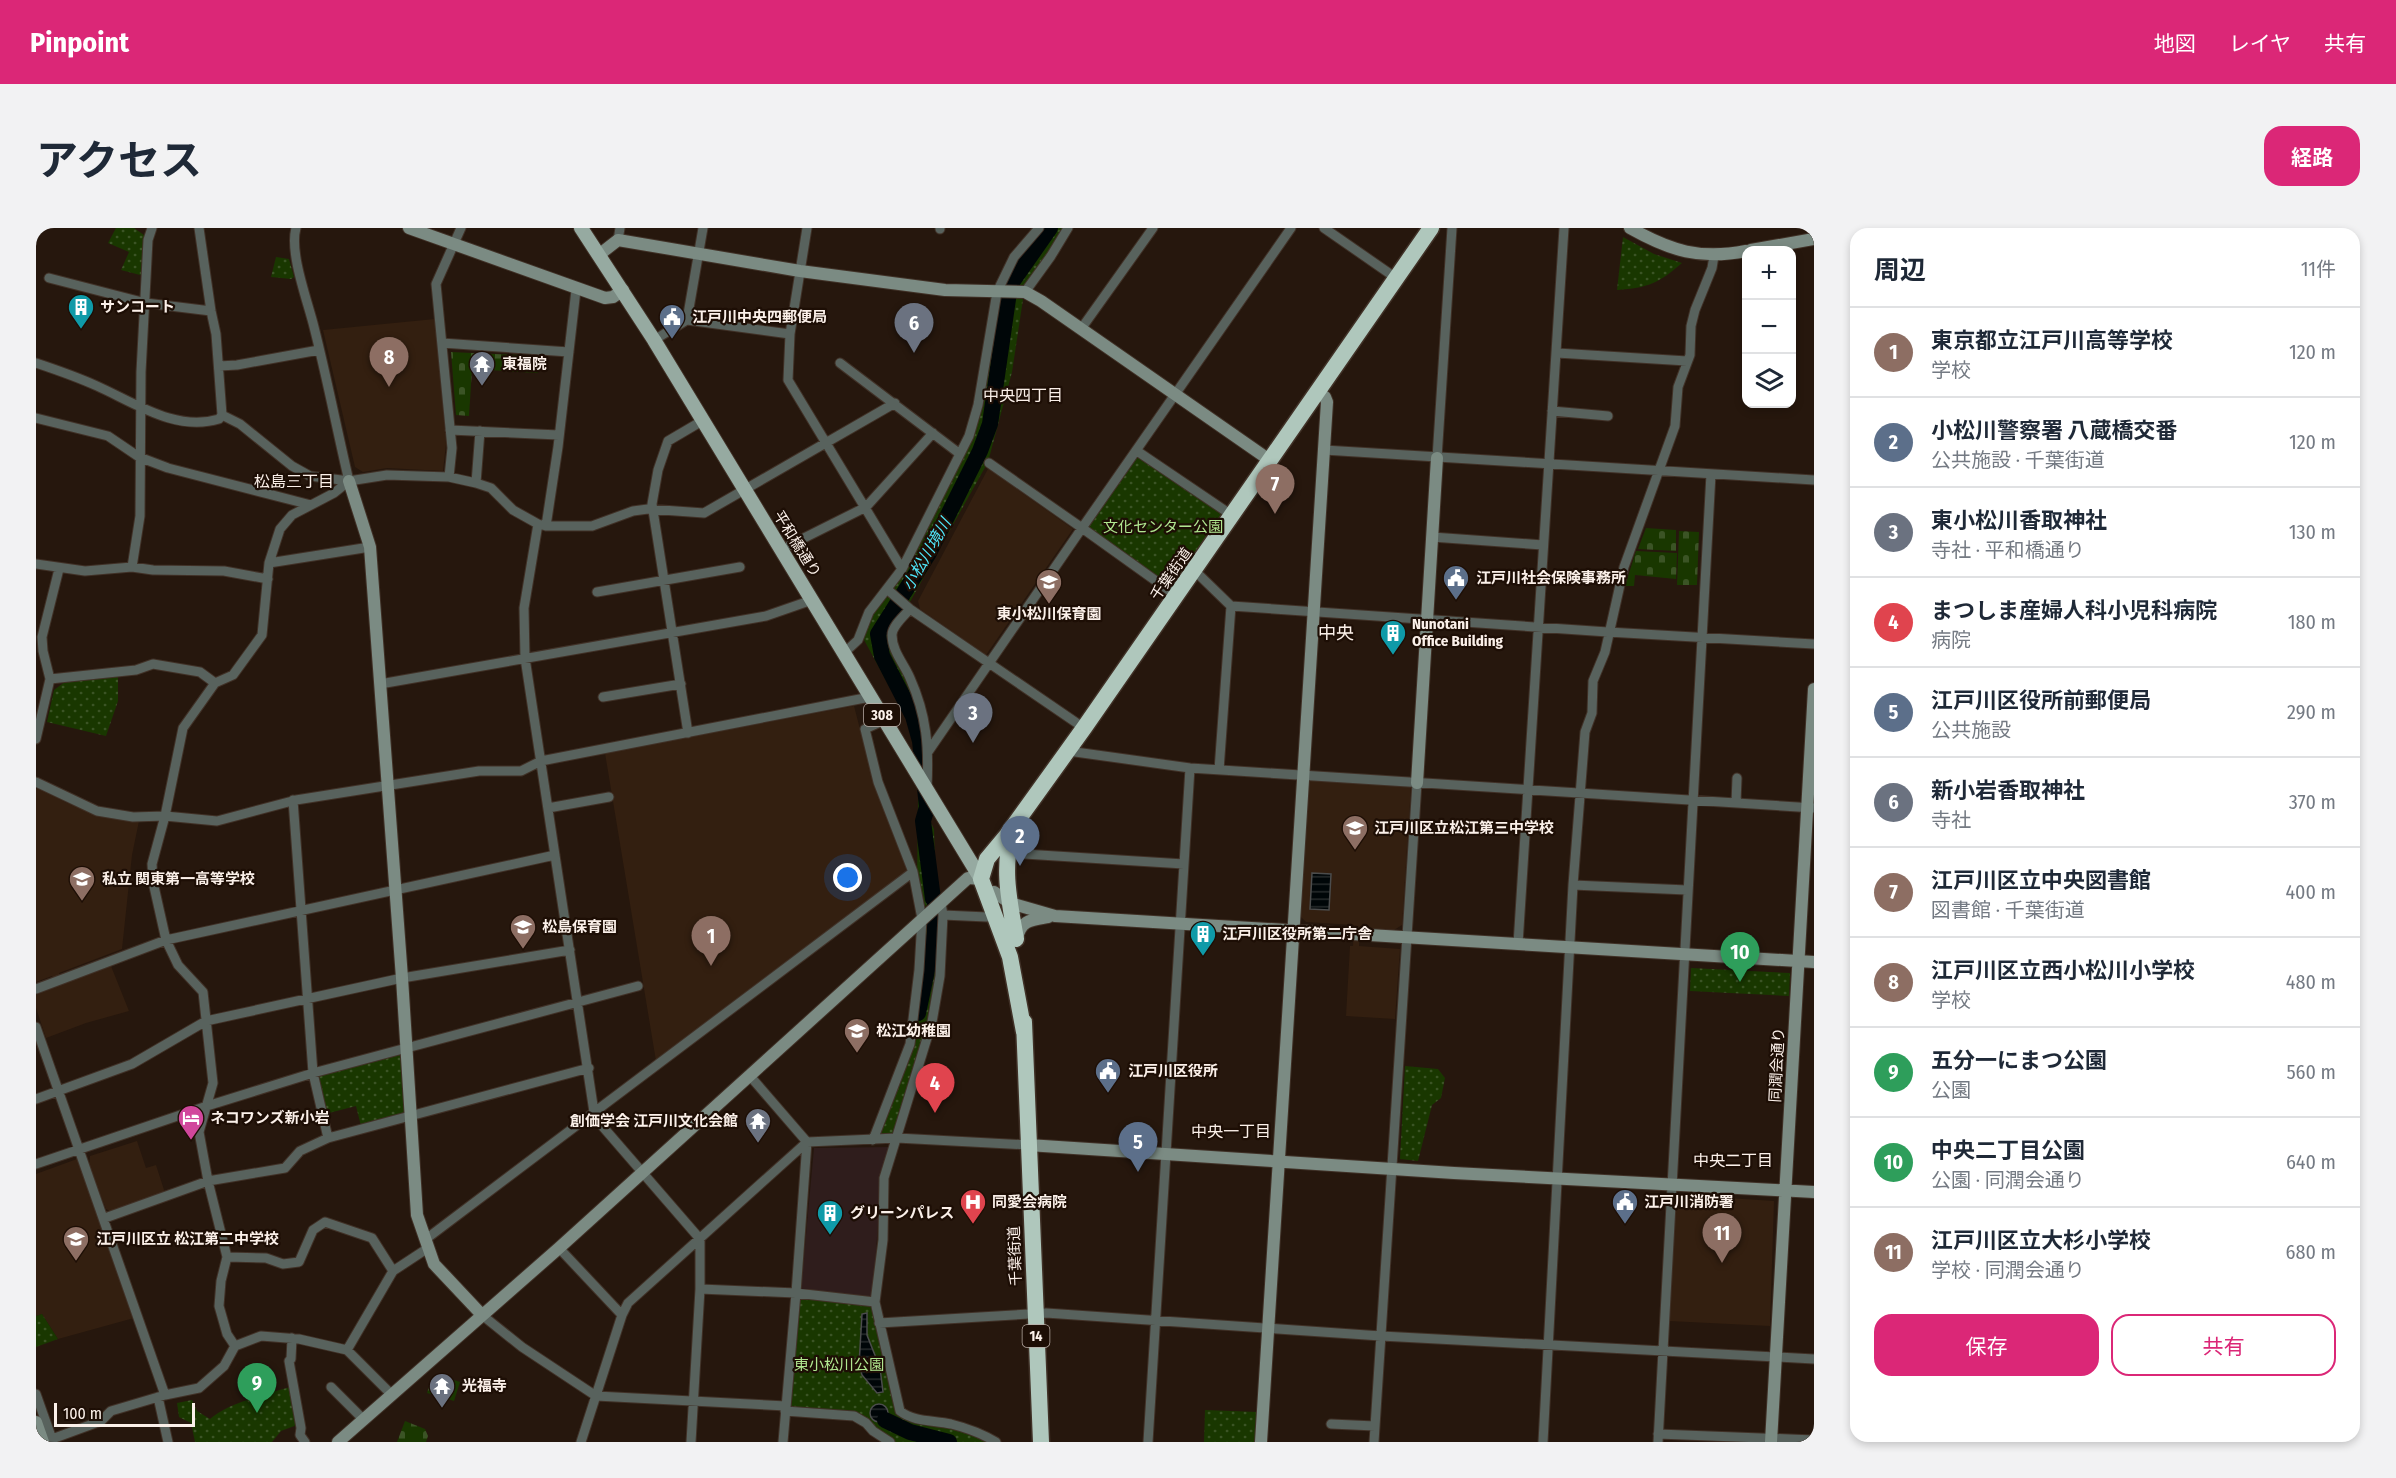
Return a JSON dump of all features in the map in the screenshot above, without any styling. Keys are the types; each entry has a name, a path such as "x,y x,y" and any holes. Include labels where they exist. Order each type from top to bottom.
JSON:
{"highway":[{"name":"千葉街道","path":"1024,1032 1010,957 981,879 987,859 1027,809 1195,571 1431,228"},
{"path":"1016,939 1010,903 1008,854 1012,835 1027,809"},
{"name":"千葉街道","path":"981,879 994,892 1016,939 1025,987 1024,1032 1041,1442"}],"main road":[{"name":"平和橋通り","path":"581,228 654,340 981,879"}],"street":[{"path":"132,567 140,516 140,407 148,240 152,228"},
{"path":"36,363 76,377 167,418 205,423 219,419 222,415 216,334 199,228"},
{"path":"297,228 295,242 301,282 349,481 370,547 417,1215 434,1264 482,1315 522,1347 596,1396 785,1408 854,1416 890,1442"},
{"path":"409,228 425,231 453,244 576,290 609,298 623,290"},
{"path":"449,477 452,448 436,284 461,228"},
{"path":"687,320 703,228"},
{"path":"807,228 790,334 788,380 902,569"},
{"path":"844,653 858,640 869,612 890,592 969,436 1011,292 1014,257 1039,228"},
{"path":"1011,292 1051,256 1068,228"},
{"path":"1082,329 1153,228"},
{"path":"928,752 1291,228"},
{"path":"1324,228 1396,278"},
{"path":"1374,1442 1452,228"},
{"path":"1518,944 1564,228"},
{"path":"1630,228 1679,251 1714,256 1742,252"},
{"path":"600,254 619,234 698,253 800,271 945,290 1011,292 1041,301 1271,461"},
{"path":"1774,246 1814,239"},
{"path":"1543,1442 1573,885 1585,732 1592,713 1593,681 1605,652 1624,567 1675,426 1678,387 1690,356 1691,326 1712,268 1714,256"},
{"path":"49,278 146,303 211,311"},
{"path":"576,290 559,435 524,608 525,658 594,1112 597,1120 700,1239 700,1289 691,1442"},
{"path":"654,340 687,320 790,334"},
{"path":"442,343 569,352"},
{"path":"219,366 237,365 319,350"},
{"path":"1557,353 1687,362"},
{"path":"840,363 960,454"},
{"path":"1261,1442 1327,402 1325,397 1318,393"},
{"path":"222,415 240,424 292,466 310,476 349,481 387,475 449,477 491,488 513,510 542,525 592,526 633,511 704,513 895,403"},
{"path":"1552,411 1608,416"},
{"path":"36,418 68,428 108,436 139,458 168,468 311,505"},
{"path":"688,733 652,510 658,470 668,441 702,421"},
{"path":"450,430 559,435"},
{"path":"476,483 480,431"},
{"path":"790,545 866,507 933,433"},
{"path":"1324,450 1814,480"},
{"path":"1137,451 1233,516"},
{"path":"989,463 1177,596"},
{"path":"1711,474 1670,1185 1658,1438 1814,1440"},
{"path":"235,1346 227,1334 219,1306 220,1281 227,1257 208,1181 199,1131 213,1083 203,992 178,965 166,940 153,882 152,864 165,816 183,728 215,683 233,675 262,635 269,562 280,529 292,515 334,493 349,481"},
{"path":"1432,537 1543,545"},
{"path":"269,562 370,547"},
{"path":"36,564 86,571 132,567 153,570 224,570 268,579"},
{"path":"597,592 740,567"},
{"path":"36,739 50,679 39,650 59,569"},
{"path":"1195,571 1231,606 1814,644"},
{"path":"890,592 908,607 1084,728"},
{"path":"380,684 766,616 812,600"},
{"path":"1219,770 1231,606"},
{"path":"908,607 892,632 892,645 910,677 925,721 928,752 927,787"},
{"path":"50,679 136,670 153,664 200,672 215,683"},
{"path":"603,697 681,684"},
{"name":"同潤会通り","path":"1771,1440 1798,961 1810,807 1814,689"},
{"path":"36,782 97,811 133,817 165,816 217,821 293,800 479,771 521,771 541,761 870,697"},
{"path":"873,1140 909,1044 919,969 922,920 913,872 878,782 865,729 885,720"},
{"path":"1068,751 1190,768 1810,807"},
{"path":"1148,1442 1190,768"},
{"path":"1736,803 1737,778"},
{"path":"548,808 609,797"},
{"path":"293,800 313,1073 328,1138"},
{"path":"1008,854 1184,864"},
{"path":"36,989 166,940 555,855"},
{"path":"347,1350 393,1271 594,1112 913,872"},
{"path":"338,1442 559,1248 922,920 942,909 968,878 981,879"},
{"path":"1573,885 1688,890"},
{"path":"994,892 1010,903 1055,916"},
{"path":"942,909 987,917 995,912"},
{"path":"942,909 940,976 932,1022 884,1178 883,1240 875,1302 900,1411 908,1418 951,1424 980,1432 996,1442"},
{"path":"1016,939 1019,928 1027,920 1055,916 1814,962"},
{"path":"36,1099 132,1064 206,1021 402,978 570,950"},
{"path":"36,1164 313,1073 638,986"},
{"path":"36,1027 105,1218 161,1396 168,1442"},
{"path":"105,1218 208,1181 285,1168 300,1151 328,1138 589,1068"},
{"path":"750,1076 807,1142 783,1442"},
{"path":"582,1442 622,1315 628,1303 807,1142 897,1138 1392,1169 1814,1192"},
{"path":"227,1257 266,1258 283,1264 299,1262 313,1230 325,1222 372,1238 393,1271"},
{"path":"559,1248 622,1315"},
{"path":"700,1289 796,1293 875,1302"},
{"path":"879,1323 1035,1313 1381,1336 1814,1359"},
{"path":"49,1441 100,1421 111,1411 161,1396 199,1388 224,1366 235,1346 261,1336 292,1338 347,1350 392,1395"},
{"path":"292,1338 289,1361 301,1428 300,1435 305,1442"},
{"path":"331,1387 364,1420"},
{"path":"36,1394 49,1441"},
{"path":"36,1422 49,1441"},
{"path":"1331,1424 1375,1426"},
{"path":"872,1442 873,1431"}],"shaded area":[{"path":"435,319 446,444 443,471 387,468 363,472 355,467 323,330"},
{"path":"990,465 1000,472 1000,477 1073,529 986,655 920,609 918,601"},
{"path":"854,706 874,783 908,870 656,1061 605,753"},
{"name":"江戸川区立松江第三中学校","path":"1308,780 1411,787 1402,925 1394,930 1360,928 1359,946 1400,949 1395,1019 1346,1016 1350,946 1353,946 1354,925 1306,922 1300,916"},
{"name":"私立 関東第一高等学校","path":"39,788 65,802 100,815 139,821 132,855 122,949 59,973 63,984 111,966 129,1011 86,1023 46,1038 36,1008 36,995 56,987 52,976 36,982 36,789"},
{"path":"1312,873 1331,874 1329,910 1310,909"},
{"name":"江戸川区立 松江第二中学校","path":"137,1141 146,1168 156,1165 165,1193 110,1211 106,1209 91,1171 134,1318 58,1339 42,1314 36,1316 36,1174 77,1159 89,1166 90,1156"},
{"path":"890,1147 881,1177 873,1297 801,1289 814,1148"},
{"path":"1681,1195 1774,1201 1770,1326 1669,1321 1675,1201"},
{"path":"867,1313 867,1335 880,1368 883,1392 877,1393 862,1375 859,1365 862,1314"},
{"path":"879,1404 885,1407 888,1413 885,1419 879,1422 873,1419 870,1413 873,1407"}],"green space":[{"path":"116,228 134,228 144,235 144,276 121,270 129,252 108,243"},
{"path":"1041,228 1064,228 1049,254 1025,286 1012,372 988,462 906,609 890,630 924,722 924,758 917,754 907,719 863,638 866,626 971,438 999,295 1009,269"},
{"path":"1623,237 1654,254 1682,263 1652,283 1637,288 1617,290"},
{"path":"276,257 289,259 294,277 291,279 271,277"},
{"path":"451,352 539,356 538,373 472,369 469,416 456,415"},
{"name":"文化センター公園","path":"1137,455 1228,516 1176,591 1086,528"},
{"path":"1646,528 1676,530 1676,551 1638,549"},
{"path":"1679,531 1699,532 1697,585 1677,585"},
{"path":"1636,551 1677,553 1676,579 1635,575 1634,586 1625,586"},
{"path":"118,675 118,701 106,736 47,722 54,690 66,681"},
{"path":"918,799 934,829 936,895 922,910 917,885"},
{"path":"938,907 941,916 938,977 931,1023 896,1136 877,1138 911,1044 924,921"},
{"path":"1691,968 1790,973 1789,996 1690,991"},
{"path":"403,1051 408,1113 361,1126 356,1106 325,1114 315,1074"},
{"path":"1405,1066 1438,1069 1445,1078 1441,1098 1432,1105 1418,1161 1400,1159"},
{"name":"東小松川公園","path":"796,1293 875,1302 900,1411 951,1424 996,1442 890,1442 854,1416 785,1411"},
{"path":"42,1314 58,1339 36,1347 36,1316"},
{"path":"438,1375 460,1382 454,1401 427,1393 430,1384"},
{"path":"290,1387 297,1425 281,1431 272,1442 195,1442 191,1423 179,1417 177,1403 192,1400 197,1411 210,1419 226,1408"},
{"path":"1205,1410 1258,1412 1256,1442 1204,1442"},
{"path":"405,1421 425,1429 428,1436 426,1442 397,1442"}],"waterway":[{"name":"小松川境川","path":"933,899 923,821 927,807 920,741 913,716 882,656 878,634 929,553 980,451 990,424 1010,285 1050,228"},
{"name":"小松川境川","path":"918,1013 935,932 934,919"},
{"name":"小松川境川","path":"885,1420 910,1432 949,1442"}],"place":[{"name":"サンコート","path":"81,330"},
{"name":"江戸川中央四郵便局","path":"672,340"},
{"name":"新小岩香取神社","path":"914,353"},
{"name":"江戸川区立西小松川小学校","path":"389,387"},
{"name":"東福院","path":"482,387"},
{"name":"江戸川区立中央図書館","path":"1275,514"},
{"name":"江戸川社会保険事務所","path":"1456,601"},
{"name":"東小松川保育園","path":"1049,605"},
{"name":"Nunotani Office Building","path":"1393,656"},
{"name":"東小松川香取神社","path":"973,743"},
{"name":"江戸川区立松江第三中学校","path":"1355,851"},
{"name":"小松川警察署 八蔵橋交番","path":"1020,866"},
{"name":"私立 関東第一高等学校","path":"82,902"},
{"name":"松島保育園","path":"523,950"},
{"name":"江戸川区役所第二庁舎","path":"1203,957"},
{"name":"東京都立江戸川高等学校","path":"711,966"},
{"name":"中央二丁目公園","path":"1740,982"},
{"name":"松江幼稚園","path":"857,1054"},
{"name":"江戸川区役所","path":"1108,1094"},
{"name":"まつしま産婦人科小児科病院","path":"935,1113"},
{"name":"ネコワンズ新小岩","path":"191,1141"},
{"name":"創価学会 江戸川文化会館","path":"758,1144"},
{"name":"江戸川区役所前郵便局","path":"1138,1172"},
{"name":"同愛会病院","path":"973,1225"},
{"name":"江戸川消防署","path":"1625,1225"},
{"name":"グリーンパレス","path":"830,1236"},
{"name":"江戸川区立 松江第二中学校","path":"76,1262"},
{"name":"江戸川区立大杉小学校","path":"1722,1263"},
{"name":"光福寺","path":"442,1409"},
{"name":"五分一にまつ公園","path":"257,1413"}],"district":[{"name":"中央四丁目","path":"1023,395"},
{"name":"松島三丁目","path":"294,481"},
{"name":"中央","path":"1336,633"},
{"name":"中央一丁目","path":"1231,1131"},
{"name":"中央二丁目","path":"1733,1160"}]}
